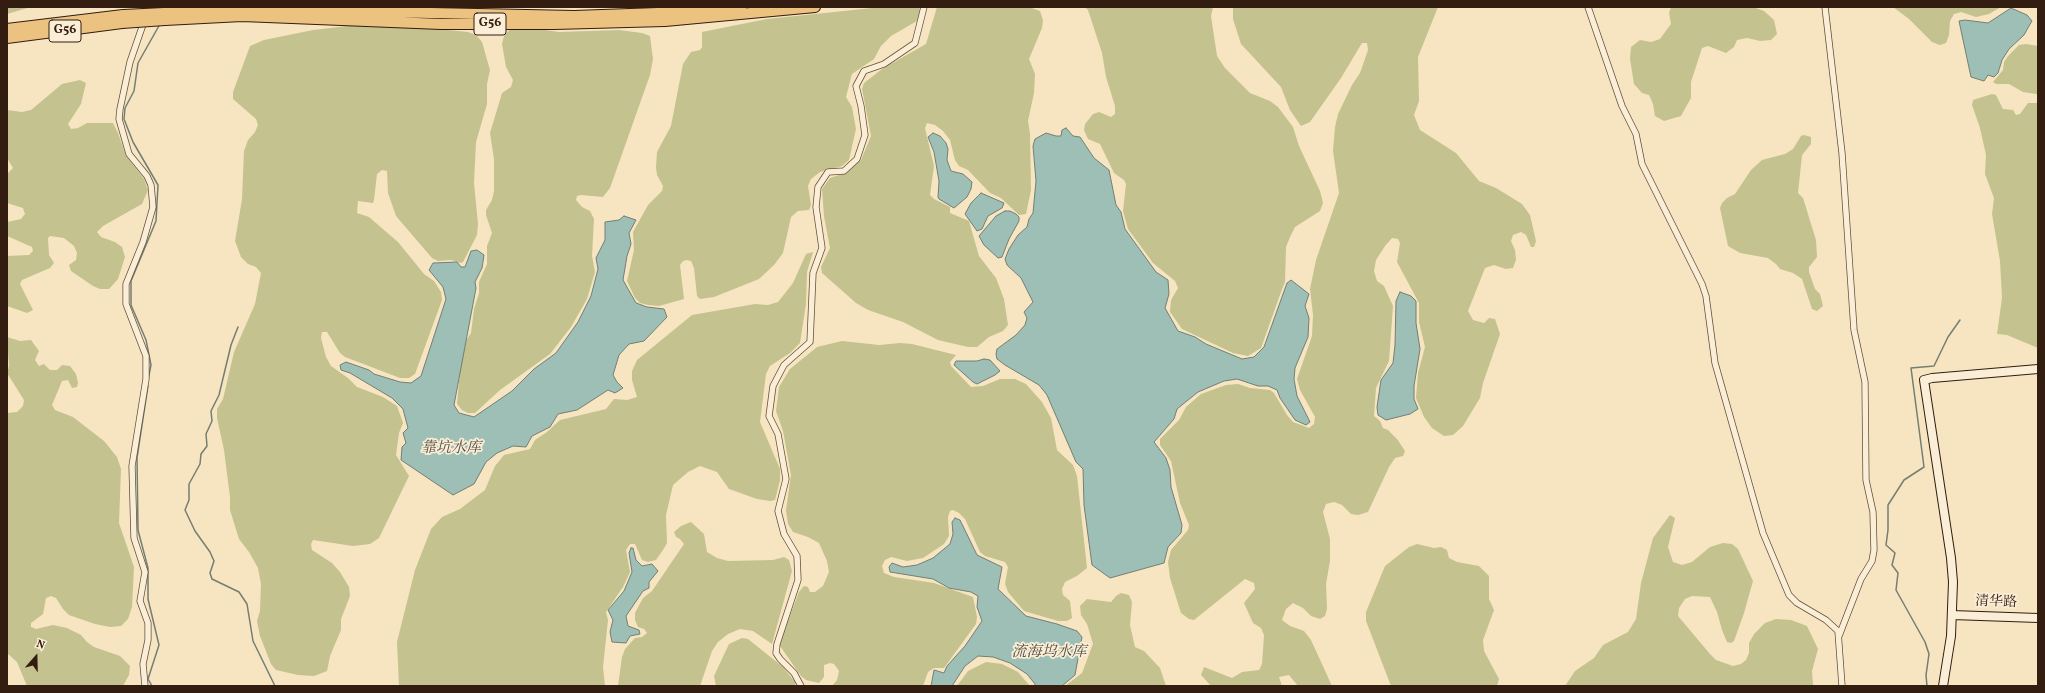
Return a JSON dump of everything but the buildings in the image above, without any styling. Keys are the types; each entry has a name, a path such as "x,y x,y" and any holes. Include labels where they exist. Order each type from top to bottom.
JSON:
{"highway":[{"name":"G56","path":"7,29 240,9 574,16 686,12 741,7"},
{"name":"G56","path":"164,16 242,16 441,24 570,23 665,21 815,7"},
{"name":"G56","path":"7,38 123,19"}],"street":[{"path":"145,686 143,664 148,640 148,623 140,601 145,572 134,538 132,466 146,379 146,356 126,304 126,284 143,242 153,207 151,185 147,176 129,154 119,119 130,62 149,7"},
{"path":"1588,7 1622,106 1636,134 1642,164 1704,290 1715,363 1763,533 1789,595 1797,603 1826,620 1838,631 1840,680 1842,686"},
{"path":"1826,7 1842,153 1854,330 1865,382 1866,480 1873,512 1874,550 1872,561 1861,579 1839,636"},
{"path":"801,686 794,673 780,660 776,653 777,644 798,580 797,556 784,534 778,511 786,479 778,434 769,416 773,386 784,365 810,342 813,273 822,248 816,207 818,187 828,172 844,171 857,159 866,135 862,106 856,86 864,71 884,64 915,42 924,9"},
{"path":"1942,686 1948,661 1952,615 1951,558 1924,380 1932,378 2038,369"},
{"name":"清华路","path":"1952,615 2038,618"}],"shaded area":[{"path":"7,7 31,7 7,14"},
{"path":"882,7 919,7 920,10 917,21 891,36 881,46 874,59 852,74 846,97 852,107 856,129 849,160 842,166 820,172 811,179 808,186 811,205 809,210 798,211 791,217 783,253 774,265 759,279 714,297 700,299 697,296 694,268 691,261 683,261 680,265 684,299 659,306 640,303 635,298 627,281 634,250 633,232 648,205 662,191 663,186 657,175 657,152 671,126 683,64 691,52 700,50 702,47 702,32 767,19"},
{"path":"937,7 1029,7 1040,11 1043,20 1042,28 1029,59 1035,74 1034,93 1028,121 1030,134 1031,190 1026,214 1019,215 1001,198 990,193 968,170 959,166 955,160 950,140 943,131 935,125 927,123 925,128 934,166 930,195 934,199 950,207 950,213 969,221 979,256 996,278 1004,299 1008,325 1003,331 989,337 977,347 968,347 938,340 903,322 868,310 856,303 822,273 821,267 830,248 824,216 822,189 830,178 845,173 861,160 871,136 862,89 864,83 882,69 926,44"},
{"path":"1085,7 1213,7 1211,16 1217,56 1225,68 1250,93 1270,101 1278,107 1293,127 1299,146 1320,191 1323,203 1320,211 1295,227 1290,237 1286,247 1285,282 1261,348 1248,356 1233,353 1182,329 1170,312 1171,300 1178,288 1175,281 1153,263 1128,229 1123,211 1126,184 1124,180 1114,173 1100,144 1088,139 1084,130 1085,124 1093,114 1099,112 1111,117 1115,114 1115,106 1106,77 1102,53 1088,10"},
{"path":"1233,7 1438,7 1418,57 1419,101 1414,115 1420,130 1456,153 1479,181 1496,188 1522,204 1530,215 1536,241 1534,247 1531,247 1526,235 1521,232 1513,235 1511,241 1515,250 1516,260 1513,268 1506,269 1494,265 1485,268 1468,311 1473,320 1484,323 1489,318 1495,319 1500,334 1483,383 1480,398 1463,426 1453,435 1444,436 1432,428 1424,417 1416,398 1418,373 1425,347 1419,322 1419,303 1397,262 1400,243 1398,239 1392,238 1376,260 1374,271 1377,281 1384,286 1393,306 1389,361 1376,388 1374,416 1380,421 1383,428 1388,430 1397,439 1405,451 1403,456 1395,458 1389,467 1368,512 1358,515 1351,514 1342,505 1334,502 1326,504 1323,512 1330,539 1330,561 1326,584 1327,609 1325,616 1320,619 1311,616 1303,608 1293,603 1286,609 1282,620 1290,626 1304,631 1311,640 1332,686 1298,686 1289,675 1279,677 1282,686 1211,686 1201,675 1204,667 1232,678 1242,672 1259,670 1262,664 1264,635 1261,628 1253,623 1244,603 1255,589 1254,583 1245,579 1194,620 1189,619 1181,613 1170,578 1168,562 1171,550 1188,530 1189,525 1180,503 1171,461 1160,445 1160,439 1179,420 1186,407 1201,394 1226,385 1238,384 1250,388 1270,390 1274,393 1293,422 1309,428 1314,424 1315,417 1300,390 1297,379 1312,336 1313,315 1310,289 1316,260 1339,193 1333,151 1335,127 1338,114 1352,85 1360,73 1368,50 1367,43 1362,43 1341,78 1310,122 1301,126 1290,110 1281,87 1241,44 1233,19"},
{"path":"1671,7 1753,7 1764,11 1774,20 1777,34 1771,40 1760,41 1747,38 1737,40 1734,47 1726,53 1708,46 1702,48 1691,82 1691,98 1681,116 1664,121 1655,116 1653,104 1649,95 1642,93 1634,84 1630,59 1631,47 1640,40 1651,42 1660,39 1671,24 1669,13"},
{"path":"1893,7 2001,7 1989,14 1976,17 1961,12 1954,14 1950,21 1949,35 1946,43 1940,45 1932,42 1909,19"},
{"path":"356,25 407,26 468,32 476,35 482,42 490,70 487,84 487,104 476,142 474,183 478,224 477,235 463,262 461,263 451,260 438,261 432,258 396,216 388,193 387,171 382,170 377,174 373,203 358,201 357,213 369,217 398,242 424,274 434,281 441,292 442,300 415,374 409,378 400,378 345,357 340,353 327,332 322,332 321,338 326,357 331,366 348,378 357,387 383,397 397,406 403,423 399,433 396,455 409,476 379,538 370,544 353,546 313,540 311,544 312,550 332,563 340,572 349,587 350,596 341,619 341,630 330,656 327,671 314,676 298,675 276,670 271,664 260,636 257,621 260,611 261,584 258,568 249,552 239,539 230,510 230,497 224,450 217,418 217,409 223,399 234,352 255,304 261,273 256,267 248,264 241,257 235,241 242,199 244,151 248,140 255,132 258,125 256,119 233,99 233,92 250,46 264,40 313,30"},
{"path":"531,28 559,32 619,30 642,33 650,36 653,59 650,75 610,188 603,197 577,196 576,200 582,207 590,211 594,219 592,256 595,272 587,299 571,327 550,354 500,390 475,413 468,413 462,410 457,404 462,347 471,333 474,309 479,293 479,282 487,264 487,246 492,233 486,215 486,210 492,200 494,191 494,159 490,133 502,93 511,87 513,80 506,67 502,44 504,36 510,29"},
{"path":"2026,44 2038,46 2038,94 2023,92 2009,84 1996,84 1993,82 2003,70 2004,62 2008,56 2019,45"},
{"path":"80,80 86,83 81,104 68,124 71,129 78,128 87,123 113,123 126,156 144,179 148,190 142,204 103,226 97,232 101,237 115,242 122,247 125,257 118,279 109,289 100,289 93,286 71,271 69,265 76,260 77,253 74,246 64,238 50,236 48,238 49,255 54,263 50,268 22,280 20,284 33,310 27,313 7,306 7,256 29,255 33,251 32,247 7,236 7,222 21,219 25,214 23,208 7,203 7,174 13,168 7,158 7,110 22,112 31,110 62,84"},
{"path":"1992,94 1996,95 2003,109 2013,110 2016,115 2020,114 2028,103 2038,103 2038,348 2007,335 1997,334 2002,298 2000,261 1992,214 1994,198 1985,174 1986,155 1980,128 1972,105 1973,100"},
{"path":"1804,135 1811,137 1811,144 1802,155 1798,193 1803,198 1816,240 1817,257 1809,267 1809,272 1815,289 1820,294 1823,306 1817,311 1812,309 1802,279 1793,273 1780,269 1768,258 1740,253 1728,246 1720,208 1722,203 1727,198 1735,194 1751,170 1762,160 1785,154 1793,149 1801,136"},
{"path":"813,252 807,272 806,304 800,343 790,353 770,366 766,374 760,422 780,469 780,480 775,500 770,501 757,499 729,489 717,472 700,466 688,472 673,485 666,515 667,543 656,560 648,562 642,560 635,544 630,544 626,550 630,572 623,587 606,612 608,620 603,667 605,686 399,686 397,642 415,570 431,529 442,517 460,509 485,490 495,466 504,455 530,449 535,440 547,432 560,420 606,409 614,399 627,400 637,397 632,380 632,371 637,360 692,315 755,304 768,305 778,302 793,283 806,254"},
{"path":"7,337 20,341 31,340 39,351 35,360 39,366 44,364 50,370 57,370 62,365 70,366 76,374 78,383 77,387 72,388 68,380 62,381 52,405 55,410 73,417 104,441 117,457 121,469 119,523 134,567 132,607 128,619 121,626 110,627 95,624 69,615 56,598 51,596 46,598 43,614 31,623 31,627 36,629 53,625 67,628 81,635 94,647 120,656 130,666 129,675 123,686 27,686 17,662 7,653 7,413 17,412 23,406 24,400 7,373 9,366"},
{"path":"842,341 879,345 900,343 912,344 956,355 950,362 951,366 971,387 983,386 1000,379 1015,379 1026,384 1042,402 1051,418 1057,450 1073,465 1077,476 1087,568 1077,576 1065,582 1062,589 1063,595 1070,601 1072,618 1067,621 1058,621 1024,611 1008,592 1005,584 1008,567 1005,562 985,556 980,552 965,519 953,510 950,511 948,517 949,536 944,544 923,558 907,561 891,557 885,560 882,566 884,573 894,577 934,583 973,597 977,617 976,624 944,668 934,668 928,672 923,686 832,686 837,680 839,671 834,664 830,663 824,665 824,677 819,683 806,680 801,676 780,646 782,637 799,592 804,586 808,587 810,592 815,592 823,586 829,572 827,561 819,543 808,537 793,532 788,524 786,510 791,475 783,431 776,411 779,387 790,369 817,347"},
{"path":"1670,515 1675,518 1668,547 1673,562 1682,565 1692,562 1710,547 1723,543 1732,544 1738,549 1753,581 1744,613 1734,641 1731,643 1727,642 1717,612 1710,597 1692,596 1685,599 1679,608 1678,616 1716,660 1733,666 1741,664 1746,660 1749,653 1749,643 1754,634 1765,623 1776,619 1791,620 1807,626 1818,649 1812,671 1813,685 1565,686 1575,671 1594,658 1603,645 1628,632 1636,619 1641,583 1653,538"},
{"path":"691,522 704,534 707,552 717,558 728,561 773,560 784,557 789,560 792,571 772,644 753,631 740,629 728,634 718,642 712,651 700,686 618,686 622,657 625,649 635,638 642,637 647,633 644,629 638,627 635,620 635,613 643,598 652,591 684,544 676,537 674,532 681,526"},
{"path":"1417,544 1434,548 1441,547 1447,550 1449,558 1457,562 1479,566 1489,576 1489,599 1494,610 1483,640 1484,651 1499,679 1497,686 1391,686 1366,621 1366,612 1385,566 1409,547"},
{"path":"1121,593 1129,595 1132,602 1130,625 1135,647 1144,651 1160,668 1166,686 1065,686 1082,673 1093,644 1087,624 1081,615 1080,606 1087,599 1111,602"},
{"path":"742,638 748,639 783,667 795,682 795,686 716,686 714,676 729,644"},
{"path":"986,662 1002,664 1018,672 1030,686 957,686 968,671"}],"water":[{"path":"2011,8 2027,15 2032,21 2024,35 2009,49 2002,60 1998,73 1994,77 1988,75 1984,81 1971,77 1959,21 1965,20 1988,23"},
{"path":"1066,128 1073,136 1080,137 1094,158 1109,170 1116,205 1121,212 1125,229 1156,272 1168,280 1169,294 1165,308 1178,331 1195,337 1206,344 1242,359 1254,357 1264,347 1287,283 1291,280 1309,294 1305,306 1309,318 1308,337 1295,368 1294,379 1297,396 1310,422 1306,425 1295,420 1280,398 1277,390 1268,386 1258,386 1237,379 1224,381 1198,392 1177,409 1174,419 1154,442 1166,458 1170,470 1171,487 1182,525 1181,533 1168,547 1164,563 1110,578 1092,565 1084,505 1083,469 1076,462 1047,395 1039,385 997,359 996,354 997,349 1016,335 1025,325 1027,318 1024,312 1033,302 1021,278 1007,265 1005,259 1009,249 1018,235 1027,227 1029,219 1033,213 1036,181 1033,146 1035,139 1046,133 1061,136 1062,130"},
{"path":"933,133 940,136 946,143 948,149 947,160 951,171 963,174 972,182 971,189 967,197 954,208 938,197 939,181 934,152 928,137"},
{"path":"981,193 1004,203 1002,208 988,216 982,229 977,231 965,214 971,203"},
{"path":"1005,211 1010,211 1016,214 1019,217 1019,221 1009,239 1002,257 998,258 984,245 979,236 996,216"},
{"name":"靠坑水库","path":"624,216 636,220 629,233 631,244 627,256 623,280 636,303 647,307 664,309 667,317 644,341 629,344 619,355 613,375 623,388 615,393 608,390 577,410 558,414 550,427 532,436 526,447 513,446 497,453 486,462 474,484 453,495 401,460 402,447 406,443 403,433 408,428 403,409 392,398 350,373 341,370 340,365 346,362 369,370 374,374 400,382 411,383 421,376 446,299 443,287 429,270 433,263 457,262 461,267 465,267 471,251 477,250 484,255 482,268 475,282 476,288 454,405 459,413 474,417 512,391 534,369 556,353 578,322 591,296 598,269 596,258 605,240 605,222 619,220"},
{"path":"1400,292 1411,296 1416,301 1416,323 1420,349 1414,386 1414,399 1418,409 1410,414 1386,420 1378,415 1377,407 1381,380 1393,363 1396,301"},
{"path":"984,359 990,360 1000,371 977,384 954,365 956,361 977,361"},
{"name":"流海坞水库","path":"955,518 960,520 977,555 1002,567 998,589 1026,616 1077,631 1082,637 1075,675 1062,686 1035,686 1027,674 1010,663 993,657 978,656 965,666 952,686 931,686 934,670 944,673 947,666 965,646 982,621 977,607 978,596 971,592 949,588 933,579 890,572 889,567 892,563 903,567 917,565 933,558 950,544 953,534 952,522"},
{"path":"631,548 633,548 636,560 642,566 652,564 658,571 649,582 649,588 643,591 626,616 628,626 639,630 640,634 630,636 626,643 612,642 610,632 613,620 608,610 624,591 632,572 629,553"}],"waterway":[{"path":"148,380 151,365 146,340 131,305 131,281 156,221 158,185 133,142 124,119 125,108 134,91 138,63 160,24"},
{"path":"1927,686 1926,675 1929,654 1925,642 1896,590 1898,573 1892,565 1895,553 1886,545 1888,530 1888,505 1904,480 1924,467 1911,368 1934,366 1948,337 1960,320"},
{"path":"238,327 231,345 219,395 211,411 212,421 206,434 207,446 201,454 200,464 189,484 189,500 185,510 195,531 210,552 214,561 210,573 212,579 239,592 247,604 253,641 275,686"},
{"path":"148,386 137,458 138,530 148,568 148,599 159,645 148,679 152,686"}]}
